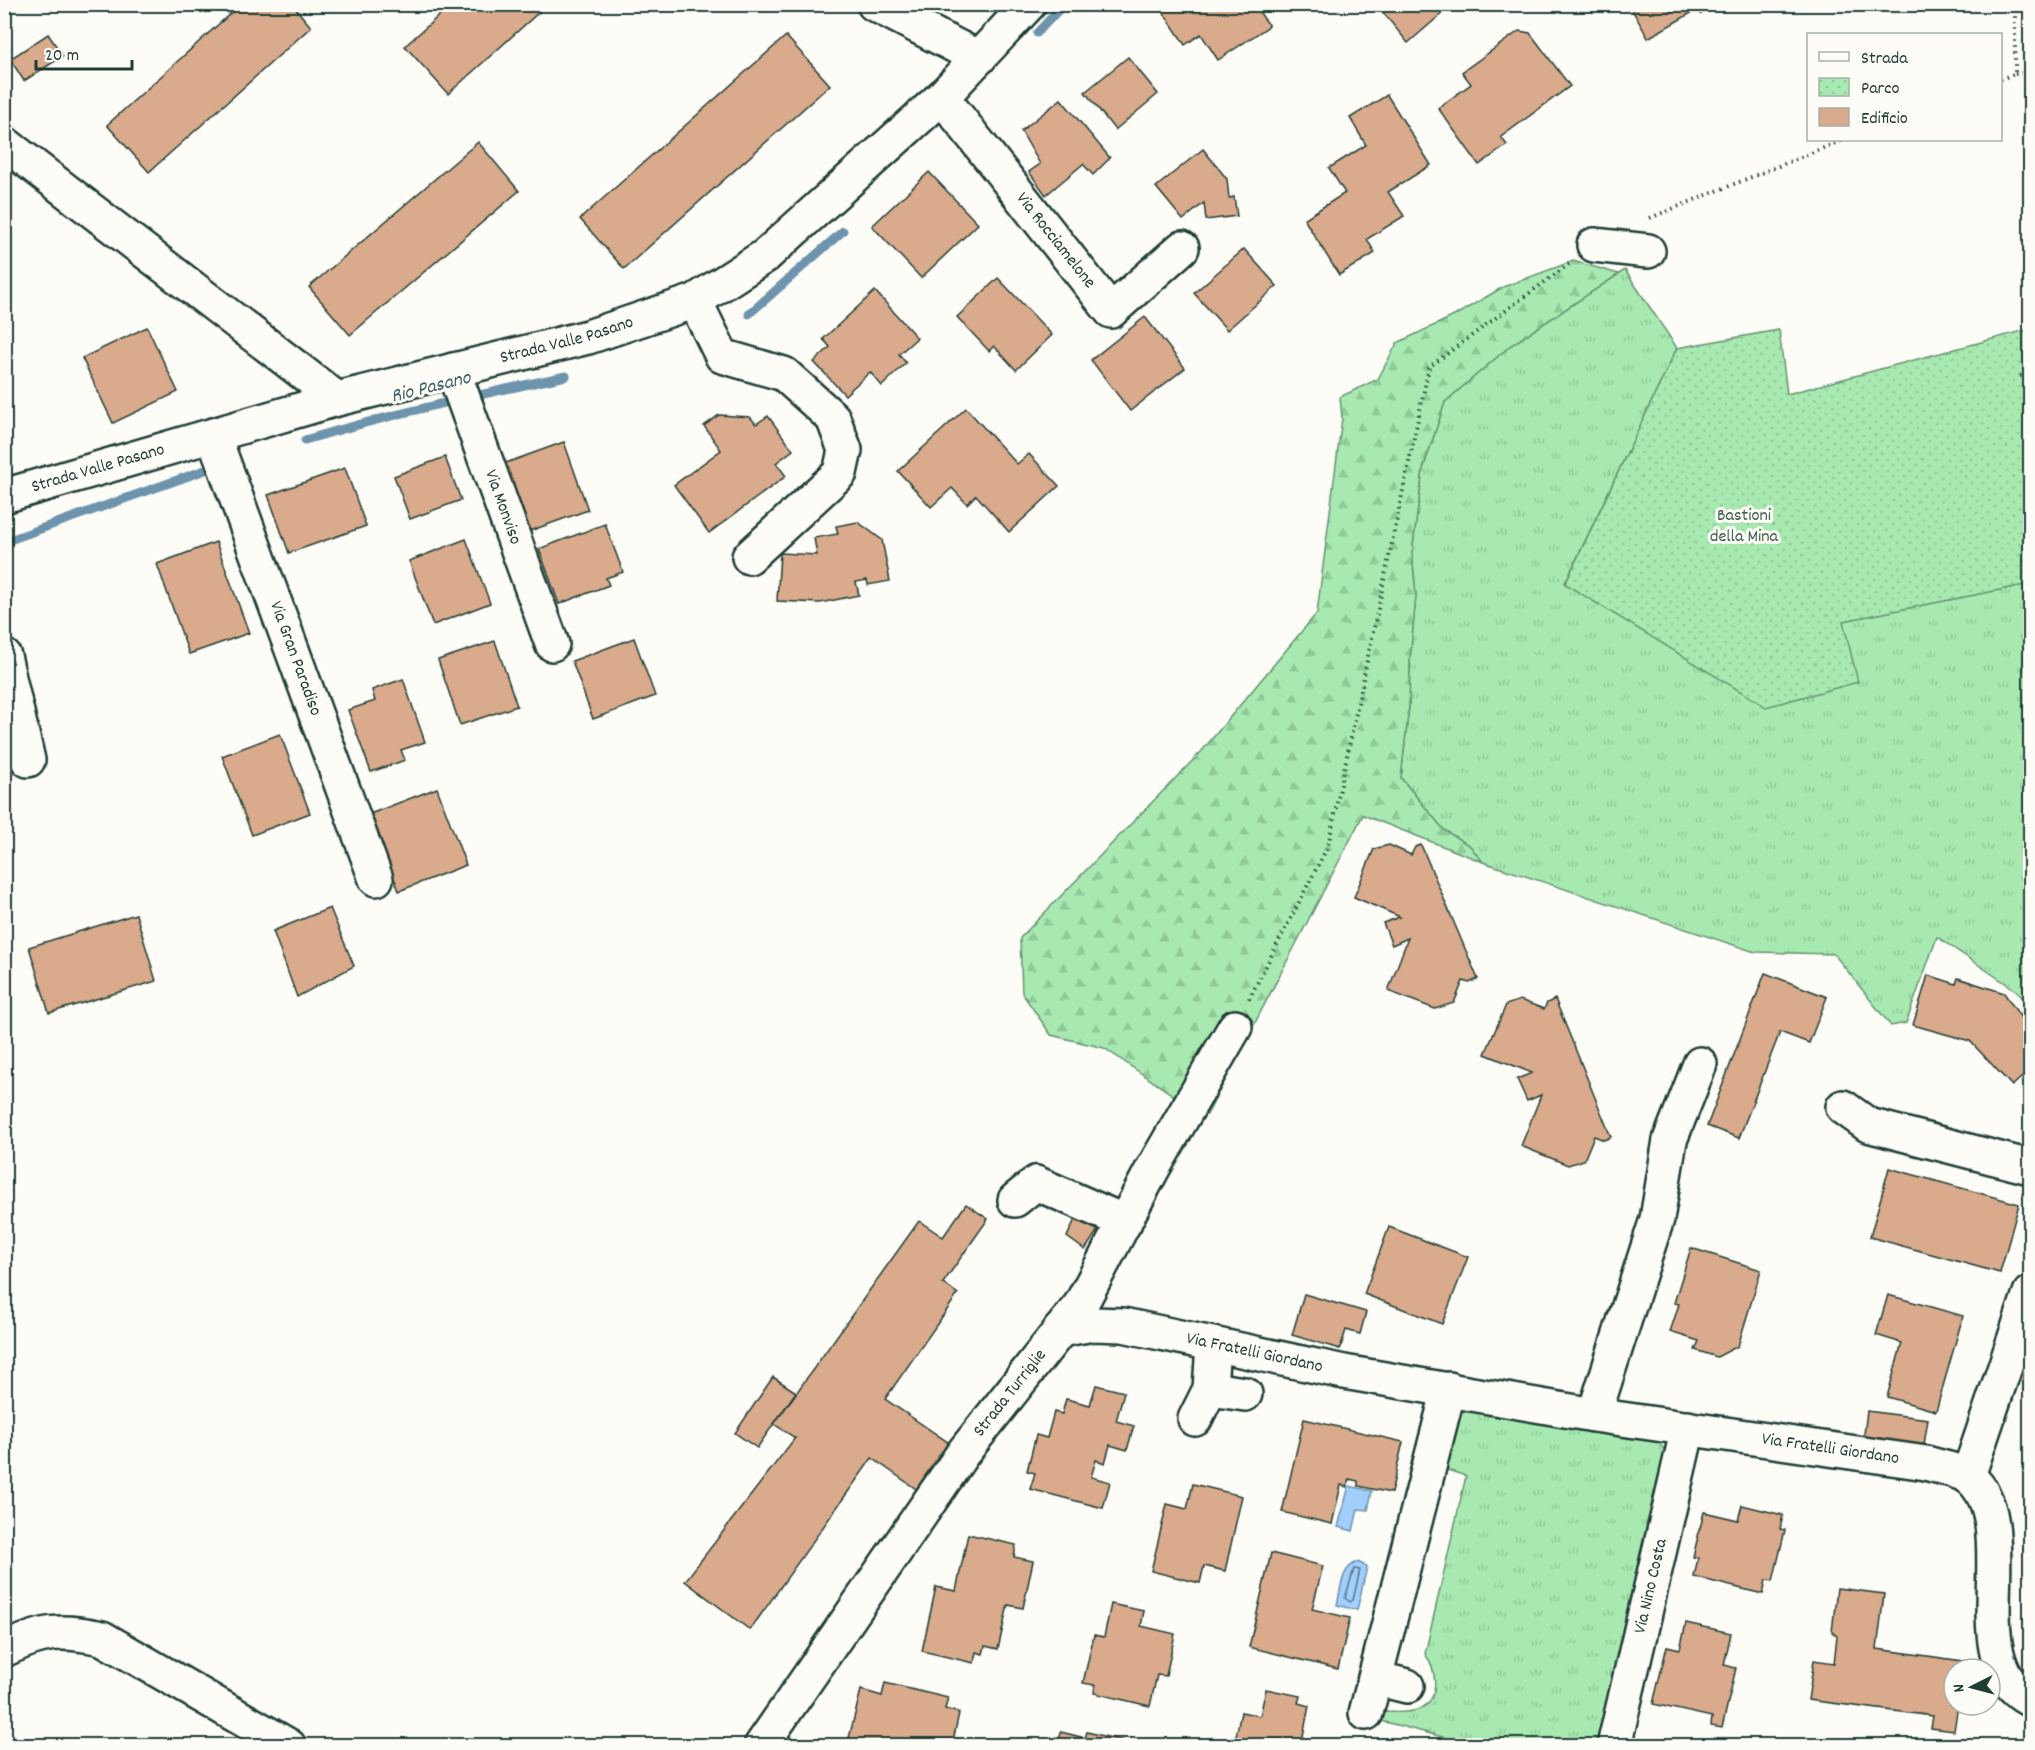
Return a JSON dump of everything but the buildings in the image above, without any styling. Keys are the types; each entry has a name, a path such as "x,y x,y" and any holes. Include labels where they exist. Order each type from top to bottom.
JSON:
{"street":[{"path":"874,4 979,58"},
{"name":"Strada Valle Pasano","path":"4,496 214,437 337,399 459,388 588,337 696,302 765,256 942,97 1029,4"},
{"name":"Via Rocciamelone","path":"942,97 1111,311 1182,248"},
{"path":"12,147 337,399"},
{"path":"1594,245 1644,237"},
{"path":"696,302 722,356 784,374 833,417 845,450 840,473 749,557"},
{"name":"Via Monviso","path":"459,388 552,644"},
{"name":"Via Gran Paradiso","path":"214,437 376,879"},
{"path":"4,656 28,760"},
{"name":"Strada Turriglie","path":"761,1746 963,1453 1081,1304 1235,1027"},
{"path":"1594,1415 1657,1219 1670,1140 1700,1064"},
{"path":"1843,1107 1868,1125 2031,1167"},
{"path":"1015,1200 1036,1183 1125,1222"},
{"path":"2031,1293 1968,1476 1982,1490 1991,1513 1996,1652 2010,1682 2031,1699"},
{"name":"Via Fratelli Giordano","path":"1060,1330 1093,1324 1123,1325 1344,1372 1594,1415 1926,1463 1968,1476"},
{"path":"1195,1419 1210,1389 1213,1345"},
{"path":"1210,1389 1245,1394"},
{"path":"1366,1713 1449,1389"},
{"name":"Via Nino Costa","path":"1614,1746 1688,1428"},
{"path":"4,1650 28,1638 68,1631 102,1638 289,1746"},
{"path":"1375,1678 1407,1686"}],"path":[{"path":"2015,4 2016,74"},
{"path":"2002,79 2031,72"},
{"path":"1644,237 1841,141"},
{"path":"1235,1027 1328,846 1429,367 1594,245"},
{"path":"2020,376 2031,374"}],"green space":[{"path":"1573,261 1619,274 1511,345 1445,402 1423,469 1412,553 1416,596 1410,659 1409,706 1401,778 1444,830 1470,846 1483,862 1363,815 1207,1115 1192,1108 1104,1048 1051,1035 1022,993 1020,938 1201,752 1317,613 1342,418 1340,397 1378,379 1397,343 1454,316 1503,287"},
{"path":"1625,270 1677,348 1565,583 1843,621 2030,584 2030,1008 2017,991 1937,937 1906,1023 1891,1026 1834,954 1755,952 1483,862 1470,846 1444,830 1401,778 1409,706 1410,659 1416,596 1412,553 1423,469 1445,402 1511,345"},
{"name":"Bastioni della Mina","path":"2030,329 2030,584 1843,621 1858,682 1766,707 1565,584 1677,348 1779,330 1787,394"},
{"path":"1454,1406 1654,1437 1665,1450 1666,1462 1601,1745 1474,1745 1377,1720 1380,1712 1407,1712 1422,1708 1432,1697 1434,1690 1434,1674 1425,1654 1466,1476 1438,1467"}],"water":[{"path":"1349,1486 1372,1491 1368,1510 1358,1509 1353,1531 1338,1527"},
{"path":"1358,1562 1367,1567 1357,1610 1337,1605 1345,1574 1352,1565"}],"waterway":[{"name":"Rio Pasano","path":"1037,33 1064,4"},
{"name":"Rio Pasano","path":"749,314 843,231"},
{"name":"Rio Pasano","path":"305,440 402,413 566,376"},
{"name":"Rio Pasano","path":"4,542 208,469"}]}
